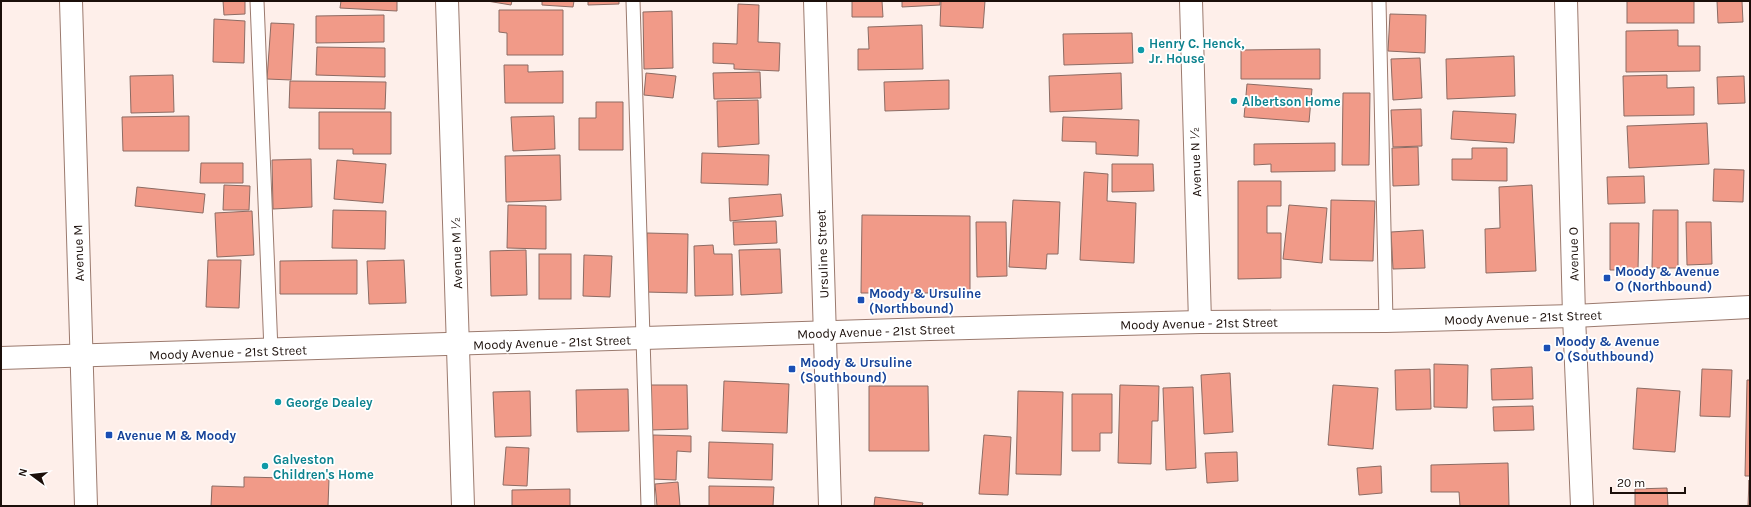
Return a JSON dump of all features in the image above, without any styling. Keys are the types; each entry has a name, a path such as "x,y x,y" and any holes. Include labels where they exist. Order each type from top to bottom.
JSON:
{"street":[{"name":"Avenue M","path":"71,1 86,506"},
{"name":"Avenue M ½","path":"447,1 463,506"},
{"name":"Ursuline Street","path":"815,1 830,506"},
{"name":"Avenue N ½","path":"1191,1 1200,322"},
{"name":"Avenue O","path":"1566,1 1574,316 1582,506"},
{"name":"Moody Avenue - 21st Street","path":"1,358 1200,322 1386,321 1574,316 1750,307"}],"lane":[{"path":"257,1 271,351"},
{"path":"633,1 648,506"},
{"path":"1379,1 1386,321"}],"building":[{"path":"223,1 245,1 245,14 224,15"},
{"path":"341,1 397,1 397,11 340,8"},
{"path":"487,1 512,1 511,5"},
{"path":"542,1 574,1 573,7 542,5"},
{"path":"588,1 619,1 619,4 588,5"},
{"path":"852,1 882,1 883,17 852,17"},
{"path":"902,1 940,1 940,5 902,7"},
{"path":"941,1 985,1 983,28 940,26"},
{"path":"1627,1 1694,1 1694,23 1627,23"},
{"path":"1717,1 1742,1 1743,22 1718,23"},
{"path":"738,4 759,5 758,42 780,43 779,71 734,69 734,64 713,63 713,43 737,44"},
{"path":"499,10 563,10 563,55 507,55 507,33 499,32"},
{"path":"672,11 673,68 644,69 643,12"},
{"path":"1390,14 1426,15 1425,53 1388,51"},
{"path":"384,15 384,42 316,43 316,16"},
{"path":"214,19 245,21 244,63 213,62"},
{"path":"271,23 294,24 291,80 267,79"},
{"path":"922,25 923,69 858,70 858,49 869,49 868,27"},
{"path":"1678,30 1678,46 1700,46 1700,71 1626,72 1626,31"},
{"path":"1132,33 1133,63 1064,65 1063,34"},
{"path":"317,47 385,48 385,77 316,75"},
{"path":"1320,49 1320,79 1241,79 1241,50"},
{"path":"1514,56 1515,96 1447,99 1446,59"},
{"path":"1420,58 1422,98 1393,100 1391,59"},
{"path":"504,65 528,65 528,72 563,71 563,103 505,103"},
{"path":"760,72 761,98 714,99 713,73"},
{"path":"646,73 676,76 673,98 644,95"},
{"path":"1121,73 1122,109 1050,112 1049,76"},
{"path":"173,75 174,112 131,113 130,76"},
{"path":"1667,75 1667,88 1694,87 1694,115 1624,116 1623,76"},
{"path":"1744,76 1745,103 1718,104 1717,77"},
{"path":"949,80 949,109 885,111 884,82"},
{"path":"290,81 386,82 385,109 289,108"},
{"path":"1247,84 1312,89 1309,122 1244,117"},
{"path":"1343,93 1370,93 1369,165 1342,165"},
{"path":"758,100 759,144 718,147 717,101"},
{"path":"596,102 623,102 623,150 579,150 579,118 596,118"},
{"path":"1421,109 1422,146 1393,147 1391,110"},
{"path":"1453,111 1516,114 1514,143 1451,139"},
{"path":"319,112 391,112 391,154 353,154 353,149 319,149"},
{"path":"189,116 189,151 123,151 122,117"},
{"path":"554,116 555,149 513,151 511,117"},
{"path":"1063,117 1139,120 1138,156 1096,154 1096,142 1062,141"},
{"path":"1707,123 1709,164 1629,168 1627,126"},
{"path":"1335,143 1335,171 1271,172 1271,164 1254,165 1254,144"},
{"path":"1418,147 1419,185 1393,186 1392,148"},
{"path":"1472,148 1507,148 1507,181 1452,180 1452,159 1472,159"},
{"path":"702,153 769,155 768,185 701,183"},
{"path":"560,155 561,200 506,202 505,156"},
{"path":"311,159 312,207 273,209 272,160"},
{"path":"337,160 386,164 383,203 334,199"},
{"path":"201,163 243,163 243,183 200,183"},
{"path":"1112,164 1153,164 1154,191 1112,192"},
{"path":"1714,169 1744,170 1743,202 1713,201"},
{"path":"1084,172 1108,174 1107,201 1136,203 1134,263 1080,260"},
{"path":"1644,176 1645,203 1608,204 1607,177"},
{"path":"1238,181 1281,181 1281,206 1267,206 1267,233 1281,233 1281,278 1238,279"},
{"path":"224,185 250,186 249,210 223,210"},
{"path":"1532,185 1536,271 1486,273 1485,229 1500,228 1499,187"},
{"path":"137,187 205,194 203,213 135,206"},
{"path":"781,194 783,216 730,221 729,198"},
{"path":"1013,200 1060,202 1058,254 1047,254 1046,269 1009,267"},
{"path":"1331,200 1375,201 1373,261 1330,260"},
{"path":"508,205 546,206 546,249 507,248"},
{"path":"1289,205 1327,208 1322,263 1283,259"},
{"path":"333,210 386,211 385,249 332,248"},
{"path":"1653,210 1678,210 1678,268 1652,268"},
{"path":"252,211 254,255 217,257 215,213"},
{"path":"862,215 970,216 970,293 861,293"},
{"path":"776,221 777,243 734,245 733,222"},
{"path":"976,222 1006,222 1007,276 977,277"},
{"path":"1686,222 1711,222 1712,264 1687,265"},
{"path":"1610,223 1639,223 1638,270 1610,270"},
{"path":"1423,230 1425,268 1393,269 1391,232"},
{"path":"647,233 688,234 687,293 645,292"},
{"path":"713,245 714,254 732,254 733,295 695,296 694,246"},
{"path":"780,249 782,293 741,295 739,250"},
{"path":"526,250 527,295 491,296 490,251"},
{"path":"539,254 571,254 571,299 539,299"},
{"path":"584,255 612,256 610,297 583,296"},
{"path":"208,260 241,260 239,308 206,307"},
{"path":"357,260 357,294 280,294 280,261"},
{"path":"404,260 406,303 369,304 367,261"},
{"path":"1434,364 1468,365 1467,408 1434,407"},
{"path":"1532,367 1533,399 1492,400 1491,369"},
{"path":"1430,369 1431,409 1396,410 1395,370"},
{"path":"1702,369 1732,370 1730,417 1700,416"},
{"path":"1230,373 1233,432 1204,434 1201,375"},
{"path":"1747,380 1750,380 1750,476 1745,476"},
{"path":"724,381 789,384 787,433 722,431"},
{"path":"650,385 687,385 688,429 650,430"},
{"path":"1120,385 1159,386 1158,421 1152,421 1151,464 1118,463"},
{"path":"1333,385 1378,388 1373,449 1328,445"},
{"path":"869,386 928,386 929,451 869,451"},
{"path":"1193,387 1196,468 1166,470 1163,388"},
{"path":"1637,388 1680,391 1675,452 1633,449"},
{"path":"628,389 629,431 577,432 576,390"},
{"path":"530,391 531,436 495,437 493,392"},
{"path":"1018,391 1063,392 1061,475 1016,474"},
{"path":"1072,394 1112,394 1112,433 1100,433 1100,451 1072,451"},
{"path":"1533,406 1534,430 1494,431 1493,407"},
{"path":"653,435 691,436 691,452 677,451 676,480 652,479"},
{"path":"984,435 1011,437 1008,495 979,494"},
{"path":"709,442 773,444 772,480 708,478"},
{"path":"506,447 529,448 527,486 503,485"},
{"path":"1237,452 1238,481 1207,483 1205,453"},
{"path":"1508,463 1509,506 1460,506 1459,492 1431,492 1431,465"},
{"path":"1381,466 1382,493 1359,495 1357,468"},
{"path":"244,477 329,479 328,506 211,506 212,486 244,487"},
{"path":"1749,480 1750,506 1748,506"},
{"path":"678,482 680,506 657,506 655,484"},
{"path":"709,486 774,487 773,506 709,506"},
{"path":"1667,488 1668,506 1635,506 1635,489"},
{"path":"570,489 570,506 512,506 512,490"},
{"path":"875,497 923,503 922,506 874,506"}],"place":[{"name":"Henry C. Henck, Jr. House","path":"1141,50"},
{"name":"Albertson Home","path":"1234,101"},
{"name":"Moody & Avenue O (Northbound)","path":"1607,278"},
{"name":"Moody & Ursuline (Northbound)","path":"861,300"},
{"name":"Moody & Avenue O (Southbound)","path":"1547,348"},
{"name":"Moody & Ursuline (Southbound)","path":"792,369"},
{"name":"George Dealey","path":"278,402"},
{"name":"Avenue M & Moody","path":"109,435"},
{"name":"Galveston Children's Home","path":"265,466"}]}
